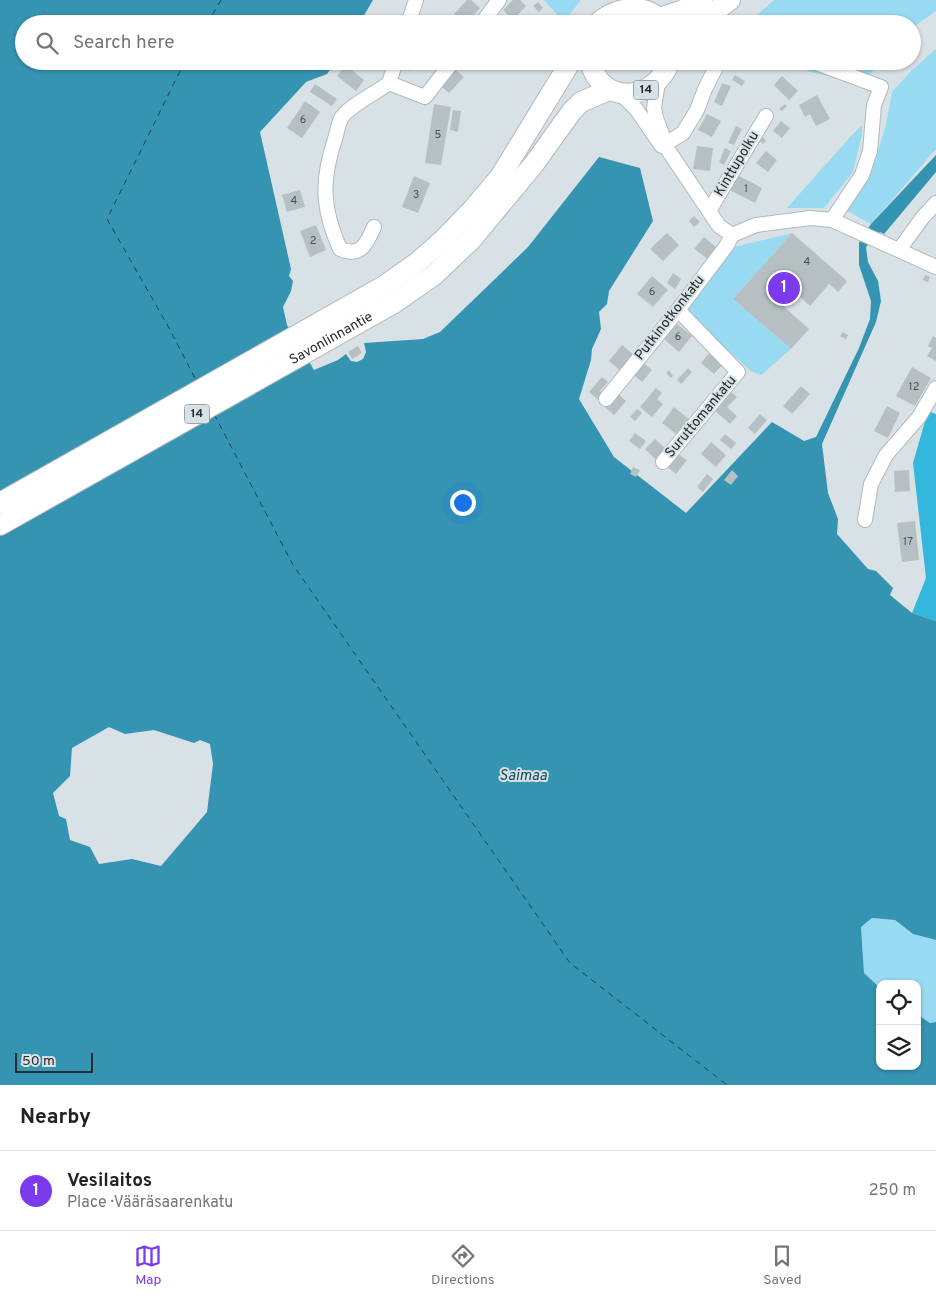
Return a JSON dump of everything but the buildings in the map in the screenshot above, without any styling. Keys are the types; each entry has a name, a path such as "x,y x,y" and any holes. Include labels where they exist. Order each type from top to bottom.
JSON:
{"highway":[{"path":"673,15 702,0"},
{"path":"710,15 730,0"},
{"path":"610,15 624,9 645,10 652,15"},
{"name":"Savonlinnantie","path":"0,525 389,295 418,262 474,209 500,177 565,70"},
{"path":"594,70 597,79 614,92"},
{"name":"14","path":"614,92 642,92 658,82 666,70"},
{"name":"Savonlinnantie","path":"0,503 389,295 434,276 471,240 534,164 572,111 581,102 614,92"}],"street":[{"path":"411,15 416,0"},
{"path":"488,15 499,0"},
{"path":"374,227 361,250 352,252 340,249 330,225 324,181 330,152 342,118 353,106 389,83 393,70"},
{"path":"389,83 425,97 447,70"},
{"path":"666,148 684,133 697,110 714,70"},
{"path":"832,220 862,175 870,152 874,105 881,87 835,70"},
{"path":"658,82 654,108 666,148"},
{"path":"614,92 636,109 666,148 719,226 732,235 756,225 810,218 832,220 936,266"},
{"name":"Kinttupolku","path":"709,211 766,116"},
{"path":"899,250 923,217 936,203"},
{"name":"Putkinotkonkatu","path":"606,399 678,310 732,235"},
{"name":"Suruttomankatu","path":"663,462 738,372 678,310"},
{"path":"865,520 871,484 886,455 919,417 936,388"}],"shaded area":[{"path":"544,0 581,0 569,15 558,15"},
{"path":"774,0 936,0 936,11 921,22 921,15 757,15"},
{"path":"936,49 936,149 871,224 844,209 872,170 886,125 892,92 912,70 921,70 921,62"},
{"path":"804,70 874,70 863,85"},
{"path":"862,125 862,135 853,172 824,208 787,208 851,136"},
{"path":"792,233 733,299 791,349 761,375 751,371 692,318 687,311 689,299 734,247"},
{"path":"928,411 936,414 936,621 912,613 926,578 913,463"},
{"path":"872,918 895,920 913,934 936,940 936,1022 930,1023 921,1017 921,980 876,980 876,984 864,973 861,926"}],"water":[{"name":"Saimaa","path":"0,0 373,0 364,15 15,15 15,70 330,70 327,74 306,82 260,132 291,269 289,276 293,281 291,291 283,307 287,325 314,370 338,360 346,354 351,361 357,362 363,359 366,352 364,343 423,339 440,332 528,247 599,157 640,168 653,221 609,291 607,304 599,312 601,329 592,349 591,360 579,399 614,457 686,513 772,422 804,441 816,437 859,348 870,319 871,301 859,265 859,243 871,224 936,155 936,172 884,234 880,232 866,247 868,262 878,281 881,301 876,322 822,444 828,493 838,519 837,534 868,569 876,571 893,588 890,595 912,613 936,621 936,940 913,934 895,920 872,918 861,927 864,973 876,984 876,1070 921,1070 921,1017 930,1023 936,1022 936,1085 0,1085","holes":["109,727 125,734 154,730 194,743 200,740 210,744 213,764 207,812 161,866 132,859 99,864 90,847 70,840 66,819 59,816 53,793 70,776 72,748"]}],"ferry route":[{"path":"212,15 221,0"},
{"path":"181,70 107,219 169,328 197,382"},
{"path":"214,414 293,565 570,963 727,1085"}],"place":[{"name":"Vesilaitos","path":"784,288"}]}
